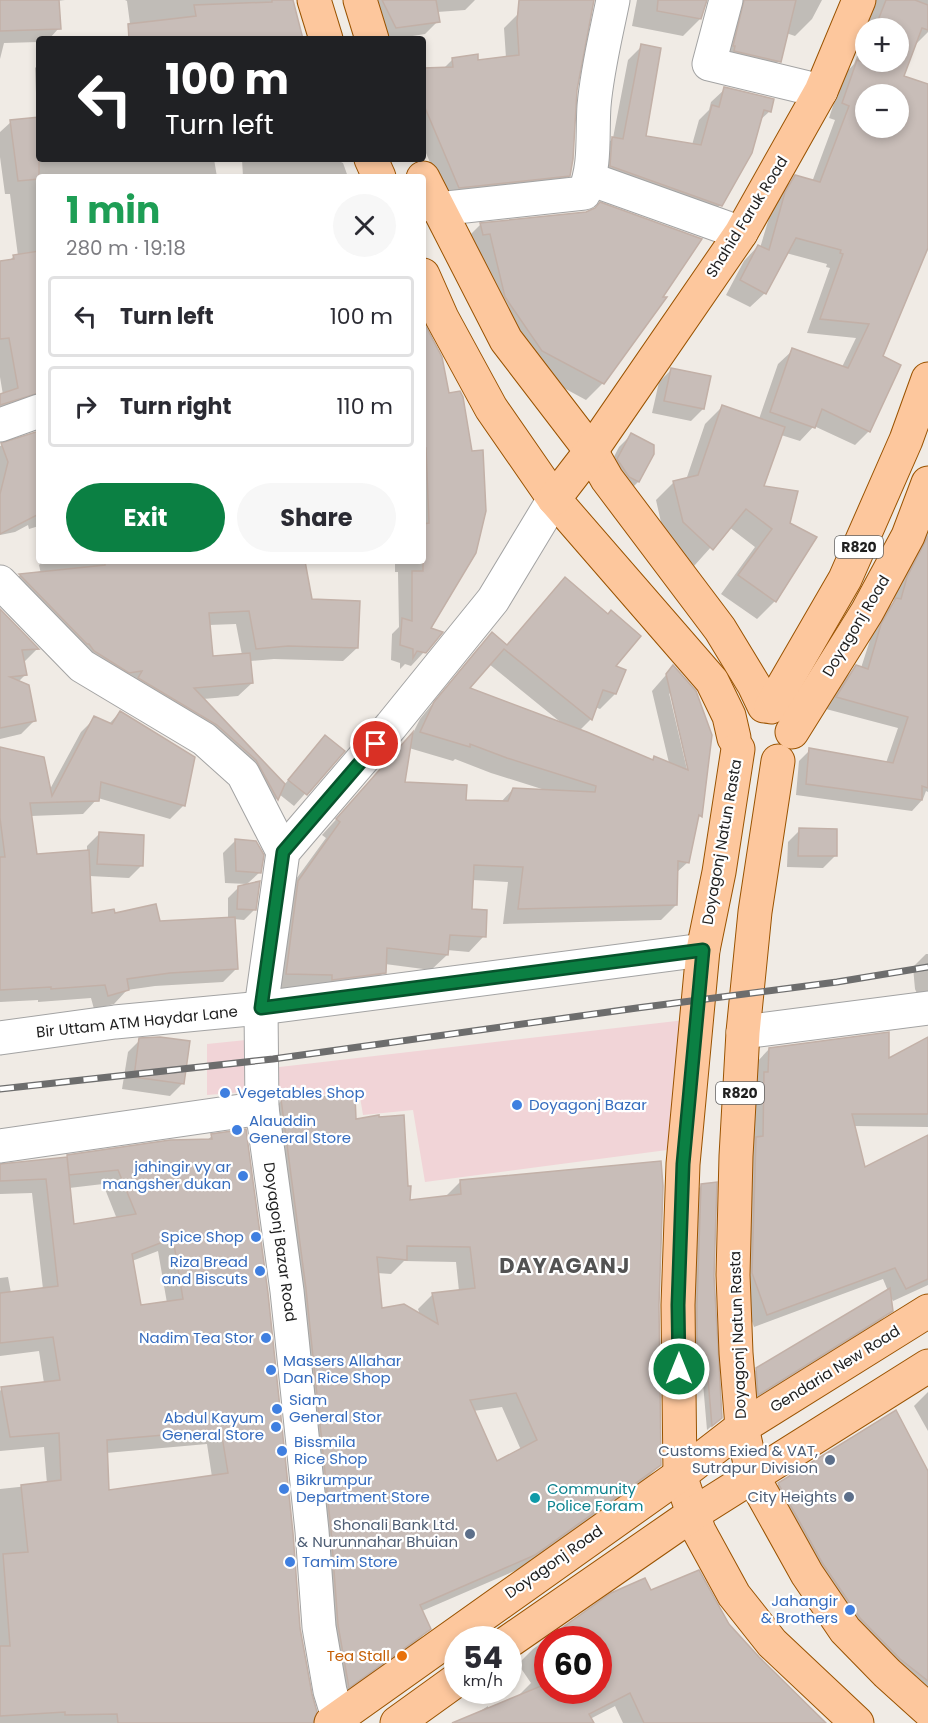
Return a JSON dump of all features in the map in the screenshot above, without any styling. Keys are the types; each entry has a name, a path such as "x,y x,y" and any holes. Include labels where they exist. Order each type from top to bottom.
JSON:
{"main road":[{"path":"314,0 325,36"},
{"path":"360,0 371,36"},
{"name":"Shahid Faruk Road","path":"554,499 591,451 741,233 821,92 859,0"},
{"path":"426,184 506,340 591,451 607,479 720,629 767,706"},
{"name":"Doyagonj Natun Rasta","path":"426,288 433,320 554,499 712,681 729,716 736,743 719,872 703,950 683,1164 678,1305 680,1474"},
{"path":"433,320 486,301"},
{"name":"R820","path":"767,706 845,579 906,440 928,379"},
{"name":"Doyagonj Road","path":"792,732 867,612 908,536 928,483"},
{"path":"738,660 757,667 772,666 799,655"},
{"path":"767,706 782,712 789,721 792,732 791,744 786,754 778,761 766,764 755,763 745,757 736,743 736,726 741,716 750,709 767,706"},
{"name":"Doyagonj Natun Rasta","path":"753,1478 742,1427 736,1353 733,1275 736,1156 743,1032 755,912 778,761"},
{"name":"Gendaria New Road","path":"680,1474 742,1427 928,1311"},
{"path":"522,1632 693,1514 928,1366"},
{"path":"680,1474 693,1514 708,1548 734,1595 772,1643 857,1723"},
{"name":"Doyagonj Road","path":"334,1720 680,1474"},
{"name":"R820","path":"753,1478 807,1574 845,1630 886,1673 928,1710"},
{"path":"397,1723 444,1689"}],"street":[{"path":"438,209 584,193 590,179 594,105 613,0"},
{"path":"726,0 709,64 821,92"},
{"path":"590,179 741,233"},
{"path":"0,425 36,412"},
{"path":"0,582 82,666 204,739 243,774 283,852 391,726 493,600 554,499"},
{"name":"Doyagonj Bazar Road","path":"283,852 261,1008 262,1108 297,1380 319,1627 334,1720"},
{"name":"Bir Uttam ATM Haydar Lane","path":"0,1038 116,1022 261,1008 703,950"},
{"path":"743,1032 928,1008"},
{"path":"0,1146 262,1108"}],"shaded area":[{"name":"Doyagonj Bazar","path":"685,1020 667,1150 425,1182 413,1110 363,1115 359,1091 274,1100 271,1068"},
{"path":"246,1040 244,1092 207,1095 207,1044"}],"building":[{"path":"0,0 59,0 61,29 0,31"},
{"path":"272,0 293,0 302,36 129,36 128,24 196,16 194,5 272,2"},
{"path":"382,0 436,0 440,22 396,28"},
{"path":"519,0 594,0 577,90 570,176 459,188 426,110 426,68 453,67 452,58 478,54 478,60 519,55 517,22"},
{"path":"658,0 707,0 701,19 657,11"},
{"path":"744,0 796,0 781,62 734,51 735,46 733,46"},
{"path":"886,0 915,0 928,5 928,30 922,28 909,63 909,18 879,18"},
{"path":"641,44 661,48 646,136 701,145 712,105 719,107 724,87 774,99 771,112 764,110 752,153 722,206 610,166 612,137 623,139"},
{"path":"855,66 855,72 906,72 904,76 928,84 928,248 883,356 901,365 870,432 822,409 815,428 770,412 792,348 848,368 869,324 820,319 843,254 840,253 841,250 796,238 766,294 740,280 758,245 769,250 785,192 795,175 820,182 849,106 842,103"},
{"path":"36,117 36,162 39,162 39,174 36,174 36,179 18,181 10,120"},
{"path":"600,202 702,239 663,297 667,297 604,384 542,351 505,297 490,234 483,235 480,223 586,212 595,208"},
{"path":"36,251 36,394 0,405 0,394 18,388 9,338 0,339 0,261 14,259 13,255"},
{"path":"426,327 442,357 449,393 460,391 463,397 472,451 483,450 486,511 476,553 431,628 443,632 426,653 417,651 413,658 413,649 400,645 402,618 412,621 412,571 423,571 423,564 426,564 426,524 429,523 426,448"},
{"path":"671,368 711,376 704,409 664,401"},
{"path":"722,405 785,427 764,486 798,491 790,523 817,537 776,602 738,575 772,529 746,509 713,550 683,522 673,481 698,475"},
{"path":"36,432 36,516 0,534 0,494 8,462 1,443"},
{"path":"631,433 654,445 654,454 639,482 629,477 617,459"},
{"path":"928,536 928,788 922,786 922,800 806,784 809,748 893,763 908,717 836,697 856,665 868,669 881,624 896,598 901,599 907,577"},
{"path":"306,564 312,599 360,601 358,648 288,646 256,649 249,611 209,613 213,656 250,653 253,683 194,688 285,784 278,800 256,760 217,725 138,678 142,671 129,673 94,651 19,574 105,565"},
{"path":"565,577 608,614 611,610 641,636 616,666 626,670 616,694 603,690 592,720 504,649 470,688 587,732 653,760 654,756 688,770 666,674 673,665 696,691 712,735 702,817 699,815 689,863 678,861 677,905 518,909 523,867 474,865 472,909 487,910 486,937 450,935 448,955 387,948 386,973 332,980 332,975 286,974 298,881 340,822 336,819 413,732 405,782 467,785 466,800 508,801 513,788 595,792 596,786 470,744 470,747 420,732 434,702 492,632 507,645"},
{"path":"0,609 39,649 22,650 27,675 10,677 29,685 36,721 0,728"},
{"path":"120,711 195,757 185,806 101,782 99,801 30,803 37,854 89,850 92,913 114,909 115,913 156,904 160,921 235,917 238,969 170,973 127,979 129,990 108,996 105,985 0,990 0,857 5,857 0,818 0,747 44,757 52,796 94,716 112,724"},
{"path":"325,735 345,751 307,795 288,780"},
{"path":"799,828 837,829 837,856 798,856"},
{"path":"99,832 144,835 143,866 97,864"},
{"path":"235,839 256,841 264,855 261,873 236,871"},
{"path":"260,881 256,910 237,909 238,886"},
{"path":"889,1032 889,1058 928,1037 928,1114 852,1114 865,1167 928,1135 928,1279 906,1289 895,1268 767,1315 752,1273 756,1137 763,1136 764,1072 768,1072 769,1048"},
{"path":"160,1037 190,1041 184,1084 134,1077 139,1038"},
{"path":"355,1095 356,1119 379,1115 379,1117 404,1115 408,1186 411,1186 410,1200 461,1194 460,1180 661,1161 663,1186 659,1305 661,1465 535,1555 420,1605 431,1629 349,1688 338,1625 331,1530 306,1289 281,1099","holes":["407,1246 470,1247 475,1288 432,1293 438,1324 404,1304 382,1308 377,1257 407,1260","516,1393 537,1440 497,1461 470,1400"]},
{"path":"246,1129 268,1293 293,1533 300,1628 317,1712 313,1723 118,1723 117,1714 65,1715 65,1712 0,1716 0,1646 10,1646 3,1554 28,1552 21,1485 61,1480 59,1433 10,1437 1,1387 60,1380 53,1337 0,1343 0,1293 58,1286 46,1179 0,1181 0,1164 67,1157 74,1224 136,1214 118,1170 69,1175 67,1155 170,1140 212,1139 211,1134","holes":["173,1238 183,1299 141,1305 132,1254","221,1430 228,1473 109,1490 107,1440"]},
{"path":"717,1182 714,1276 722,1418 712,1426 706,1355 697,1357 697,1305 701,1184"},
{"path":"890,1288 893,1311 758,1395 756,1368"},
{"path":"896,1410 928,1471 928,1681 900,1659 860,1618 823,1564 778,1483"},
{"path":"699,1570 729,1624 826,1723 644,1723 630,1693 612,1702 612,1626 565,1626 611,1593 645,1578 651,1590"},
{"path":"534,1689 534,1704 609,1704 589,1714 594,1723 452,1723 498,1704 522,1704 522,1694"}],"railway":[{"path":"0,1089 273,1059 837,982 928,967"}],"place":[{"name":"Vegetables Shop","path":"225,1093"},
{"name":"Doyagonj Bazar","path":"517,1105"},
{"name":"Alauddin General Store","path":"237,1130"},
{"name":"jahingir vy ar mangsher dukan","path":"243,1176"},
{"name":"Spice Shop","path":"256,1237"},
{"name":"Riza Bread and Biscuts","path":"260,1271"},
{"name":"Nadim Tea Stor","path":"266,1338"},
{"name":"Massers Allahar Dan Rice Shop","path":"271,1370"},
{"name":"Siam General Stor","path":"277,1409"},
{"name":"Abdul Kayum General Store","path":"276,1427"},
{"name":"Bissmila Rice Shop","path":"282,1451"},
{"name":"Customs Exied & VAT, Sutrapur Division","path":"830,1460"},
{"name":"Bikrumpur Department Store","path":"284,1489"},
{"name":"City Heights","path":"849,1497"},
{"name":"Community Police Foram","path":"535,1498"},
{"name":"Shonali Bank Ltd. & Nurunnahar Bhuian","path":"470,1534"},
{"name":"Tamim Store","path":"290,1562"},
{"name":"Jahangir & Brothers","path":"850,1610"},
{"name":"Tea Stall","path":"402,1656"}],"district":[{"name":"DAYAGANJ","path":"565,1266"}],"route":[{"path":"376,744 283,852 261,1008 703,950 683,1164 678,1305 679,1369"}]}
